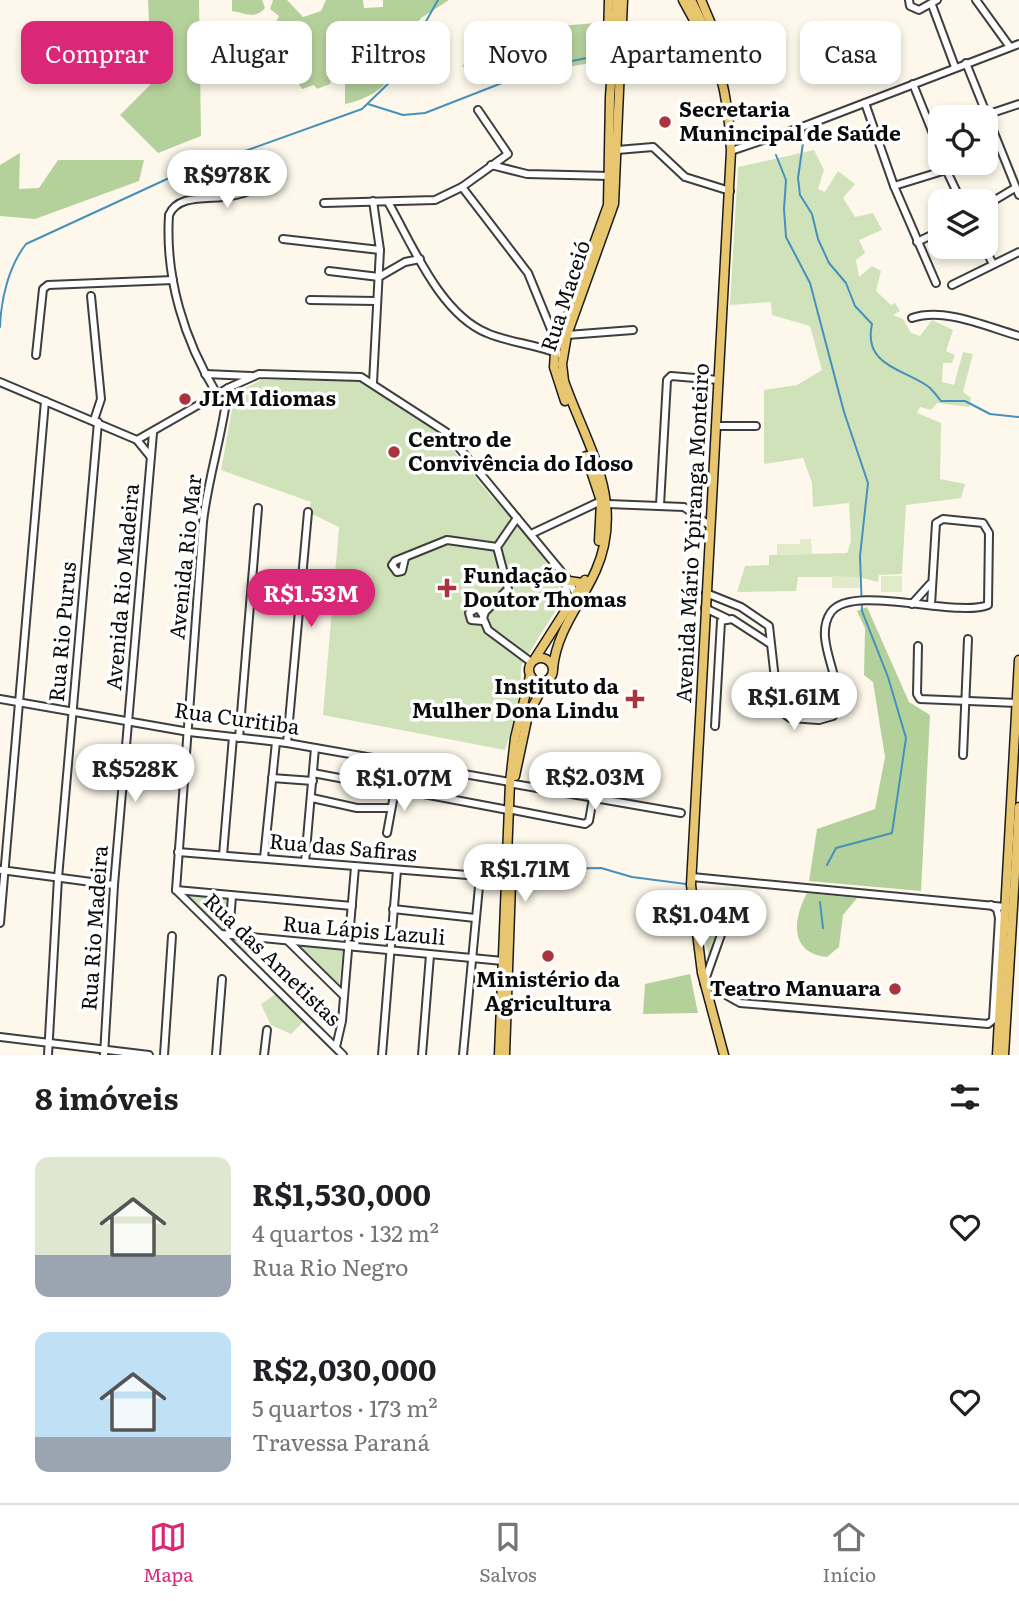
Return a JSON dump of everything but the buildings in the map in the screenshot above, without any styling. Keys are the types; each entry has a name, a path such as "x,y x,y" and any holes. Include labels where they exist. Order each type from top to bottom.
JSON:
{"main road":[{"path":"609,0 605,63 610,97"},
{"name":"Rua Maceió","path":"552,668 556,644 600,557 607,525 605,487 564,381 558,351 604,220 610,176 610,97 617,0"},
{"name":"Rua Maceió","path":"558,351 567,335 611,216 617,150 622,0"},
{"path":"683,0 696,21"},
{"name":"Avenida Mário Ypiranga Monteiro","path":"691,0 702,21"},
{"path":"701,0 710,21"},
{"name":"Avenida Mário Ypiranga Monteiro","path":"723,84 731,151 730,191 709,525 692,877 694,920 704,983 724,1055"},
{"name":"Rua Maceió","path":"533,661 574,604 600,539 605,502"},
{"path":"566,578 583,583"},
{"path":"505,1055 512,783 518,743 533,661 545,659 552,668 552,674 530,709 518,743"},
{"path":"997,1055 999,961 1005,907 1019,660"},
{"path":"530,676 537,682 546,681"},
{"path":"1004,1055 1019,807"},
{"path":"499,1055 505,878 511,810"}],"street":[{"path":"909,0 913,9 935,2 955,67"},
{"path":"976,0 1010,47"},
{"path":"731,151 1019,44"},
{"path":"966,63 982,105"},
{"path":"913,84 928,121"},
{"path":"865,103 894,186 936,283"},
{"path":"998,111 1019,104"},
{"path":"324,203 435,200 461,187 507,156 508,150 478,110"},
{"path":"617,150 653,147 685,177 730,191"},
{"path":"998,150 1019,195"},
{"path":"491,165 527,174 610,176"},
{"path":"894,186 928,172"},
{"path":"216,394 184,327 173,280 168,222 171,210 179,203 233,196 267,182"},
{"path":"461,187 528,273 558,351"},
{"path":"998,198 1015,188"},
{"path":"373,201 380,250 373,383"},
{"path":"388,202 420,259 460,318 486,333 558,351"},
{"path":"917,242 928,236"},
{"path":"283,239 380,250"},
{"path":"952,285 1019,251"},
{"path":"329,271 379,277 405,262 420,259"},
{"path":"990,259 993,264"},
{"path":"36,355 43,289 48,285 173,280"},
{"name":"Rua Rio Purus","path":"48,1055 58,878 74,711 96,421 101,399 91,296"},
{"path":"310,300 376,301"},
{"path":"912,318 923,314 943,315 1019,336"},
{"path":"567,335 633,330"},
{"path":"205,374 356,375 373,383 446,432 531,534 576,594"},
{"path":"1,382 137,440 216,394 253,376"},
{"path":"660,505 667,380 671,376 719,380"},
{"name":"Avenida Rio Mar","path":"176,890 205,507 225,421 228,388"},
{"path":"0,923 1,870 46,401"},
{"path":"717,426 755,426"},
{"name":"Avenida Rio Madeira","path":"129,720 153,433"},
{"name":"Avenida Rio Madeira","path":"137,440 151,457"},
{"path":"531,534 605,502 684,507 709,525"},
{"path":"223,855 258,508"},
{"path":"287,743 308,512"},
{"path":"517,518 498,547 508,589 483,618 488,629 533,661"},
{"path":"706,593 741,607 765,623 770,631 769,643 777,697 783,713 794,719 830,718 836,713 837,698 827,625 831,612 838,606 855,601 932,605 988,605 986,525 977,521 938,521 934,527 930,584 932,605"},
{"path":"405,558 447,540 498,547"},
{"path":"566,578 574,604"},
{"path":"912,604 930,584"},
{"path":"705,608 738,622 769,643"},
{"path":"715,726 720,625 726,618"},
{"path":"963,755 968,639"},
{"path":"918,646 919,698 1017,703"},
{"name":"Rua Curitiba","path":"0,699 189,732 287,743 681,813"},
{"name":"Rua Rio Madeira","path":"104,1052 114,885 129,720"},
{"path":"264,858 275,742"},
{"path":"305,862 315,748"},
{"path":"387,833 400,763"},
{"path":"272,778 313,777 395,788 577,823 588,823 593,798"},
{"path":"312,798 357,808 391,808"},
{"name":"Rua das Safiras","path":"177,852 505,878"},
{"path":"336,1047 341,1029 355,866"},
{"path":"1,870 114,885"},
{"path":"382,1055 397,870"},
{"path":"463,1055 480,876"},
{"path":"692,877 1005,907"},
{"path":"176,890 352,906"},
{"name":"Rua das Ametistas","path":"176,890 225,935 343,1055"},
{"path":"225,935 232,896"},
{"path":"991,905 999,913 1001,935"},
{"path":"393,909 475,918"},
{"path":"694,920 720,921 724,925 704,983 740,1003 981,1024 992,1021 999,961"},
{"name":"Rua Lápis Lazuli","path":"225,935 503,961"},
{"path":"164,1055 172,936"},
{"path":"289,942 344,996"},
{"path":"422,1055 430,955"},
{"path":"216,1055 222,979"},
{"path":"264,1055 267,1030"},
{"path":"0,1037 104,1052 149,1055"}],"green space":[{"path":"148,0 199,0 199,21 187,21 187,84 200,84 201,136 158,153 120,115 151,84 173,84 173,21 149,21"},
{"path":"232,0 262,0 265,8 254,15 232,11"},
{"path":"273,0 287,0 303,17 321,11 326,0 363,0 364,8 383,7 383,0 449,0 419,21 326,21 326,84 330,84 317,89 314,85 302,89 299,84 312,84 312,21 276,21 279,16 270,9"},
{"path":"586,24 586,64 572,66 572,25"},
{"path":"345,84 386,84 366,97 345,104"},
{"path":"814,150 824,170 818,189 825,192 838,171 855,184 843,198 855,217 873,213 882,230 859,240 865,253 856,260 859,277 872,266 881,271 876,291 891,305 895,303 900,311 893,315 903,319 911,333 920,336 932,320 953,330 946,351 955,355 952,363 943,363 942,382 954,385 963,352 973,354 963,392 971,398 969,407 937,403 931,410 920,407 917,413 941,423 940,479 965,484 961,498 906,505 902,574 879,575 878,582 858,577 798,577 796,591 737,592 745,566 769,565 769,555 847,553 851,541 849,503 813,507 812,483 803,458 764,464 764,390 797,385 822,370 810,326 772,315 771,302 730,305 738,167"},
{"path":"20,153 19,189 39,188 58,160 144,160 139,181 35,219 0,216 0,165"},
{"path":"261,380 358,380 379,393 439,433 491,496 534,541 560,577 563,592 559,605 521,666 520,700 505,750 323,715 339,527 308,512 311,502 221,470 235,393"},
{"path":"800,539 811,539 812,554 777,555 777,544 800,544"},
{"path":"832,576 859,577 860,588 832,588"},
{"path":"881,576 902,576 902,592 881,592"},
{"path":"867,607 909,702 930,715 921,891 809,881 817,829 875,809 885,757 873,682 864,675 865,628 857,611"},
{"path":"182,893 230,897 227,933 221,932"},
{"path":"807,893 857,898 843,915 839,947 827,957 806,949 800,942 797,924"},
{"path":"703,923 714,923 719,929 709,958"},
{"path":"234,938 265,940 246,954 232,939"},
{"path":"297,944 343,947 339,987 296,947"},
{"path":"690,974 698,1013 643,1014 645,984"},
{"path":"276,994 304,1021 291,1034 271,1025 261,1004"}],"waterway":[{"path":"0,327 7,283 26,244 167,179 362,109 394,78 438,0"},
{"path":"368,104 403,115 425,113 543,67 586,58"},
{"path":"805,129 798,178 800,195 812,214 818,239 829,263 846,283 855,306 872,324 871,339 880,359 930,388 941,401 965,401 990,414 1019,417"},
{"path":"776,155 786,180 786,237 810,283 844,412 868,483 860,556 862,611 888,677 906,738 892,833 836,848 827,865"},
{"path":"528,869 601,868 632,877 686,884"},
{"path":"820,902 823,928"}],"place":[{"name":"Secretaria Munincipal de Saúde","path":"665,122"},
{"name":"JLM Idiomas","path":"185,399"},
{"name":"Centro de Convivência do Idoso","path":"394,452"},
{"name":"Fundação Doutor Thomas","path":"447,588"},
{"name":"Instituto da Mulher Dona Lindu","path":"635,699"},
{"name":"Ministério da Agricultura","path":"548,956"},
{"name":"Teatro Manuara","path":"895,989"}]}
